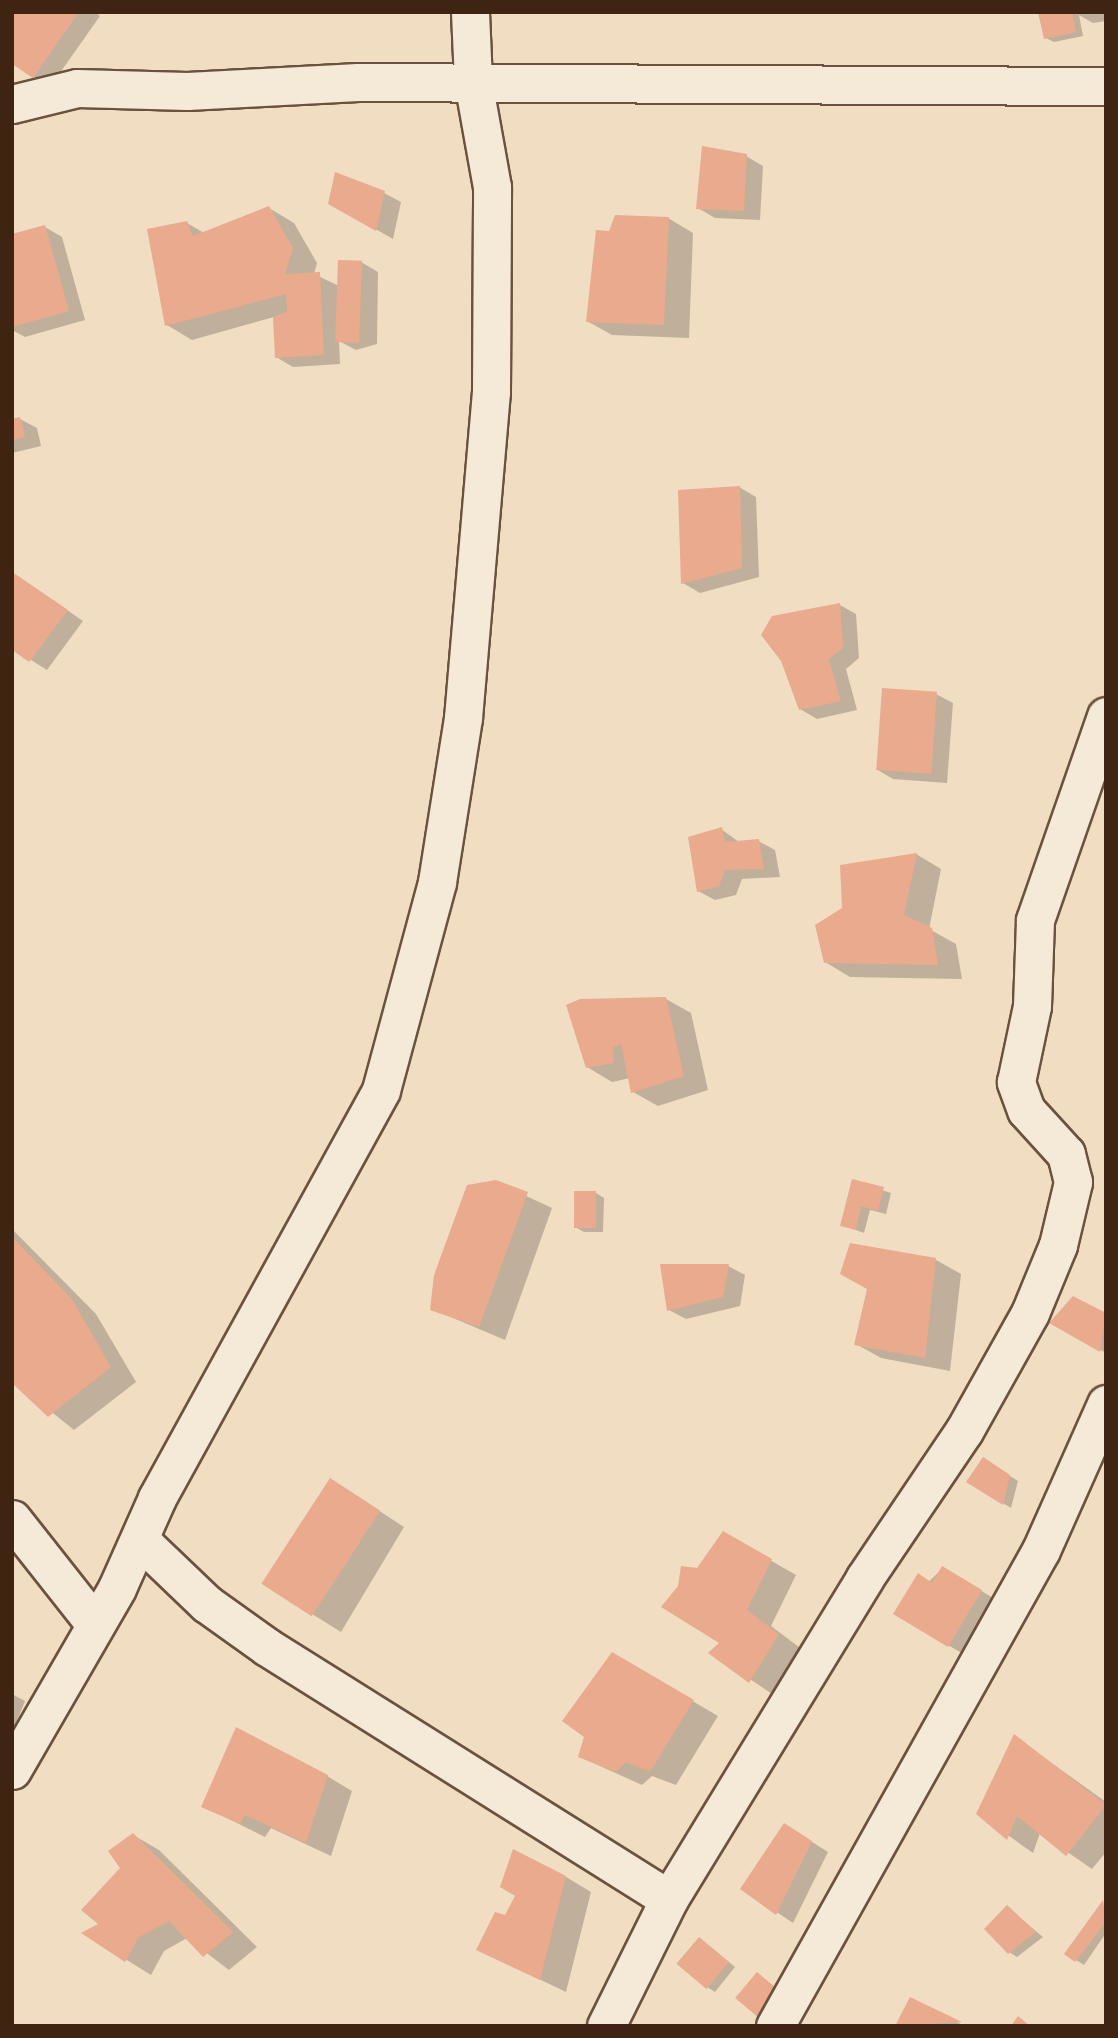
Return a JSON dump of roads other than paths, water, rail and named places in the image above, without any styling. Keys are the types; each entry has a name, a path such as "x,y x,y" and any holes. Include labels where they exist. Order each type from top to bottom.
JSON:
{"street":[{"path":"12,1770 95,1624 140,1540 157,1497 381,1090 437,882 463,718 491,391 492,187 473,81 470,12"},
{"path":"12,104 77,88 187,92 473,81 1106,86"},
{"path":"606,2026 669,1899 864,1578 964,1431 1030,1313 1058,1245 1073,1182 1066,1153 1026,1111 1016,1082 1032,1006 1035,920 1106,716"},
{"path":"775,2026 1041,1550 1106,1404"},
{"path":"12,1519 95,1624"},
{"path":"140,1540 208,1604 267,1647 669,1899"}]}
